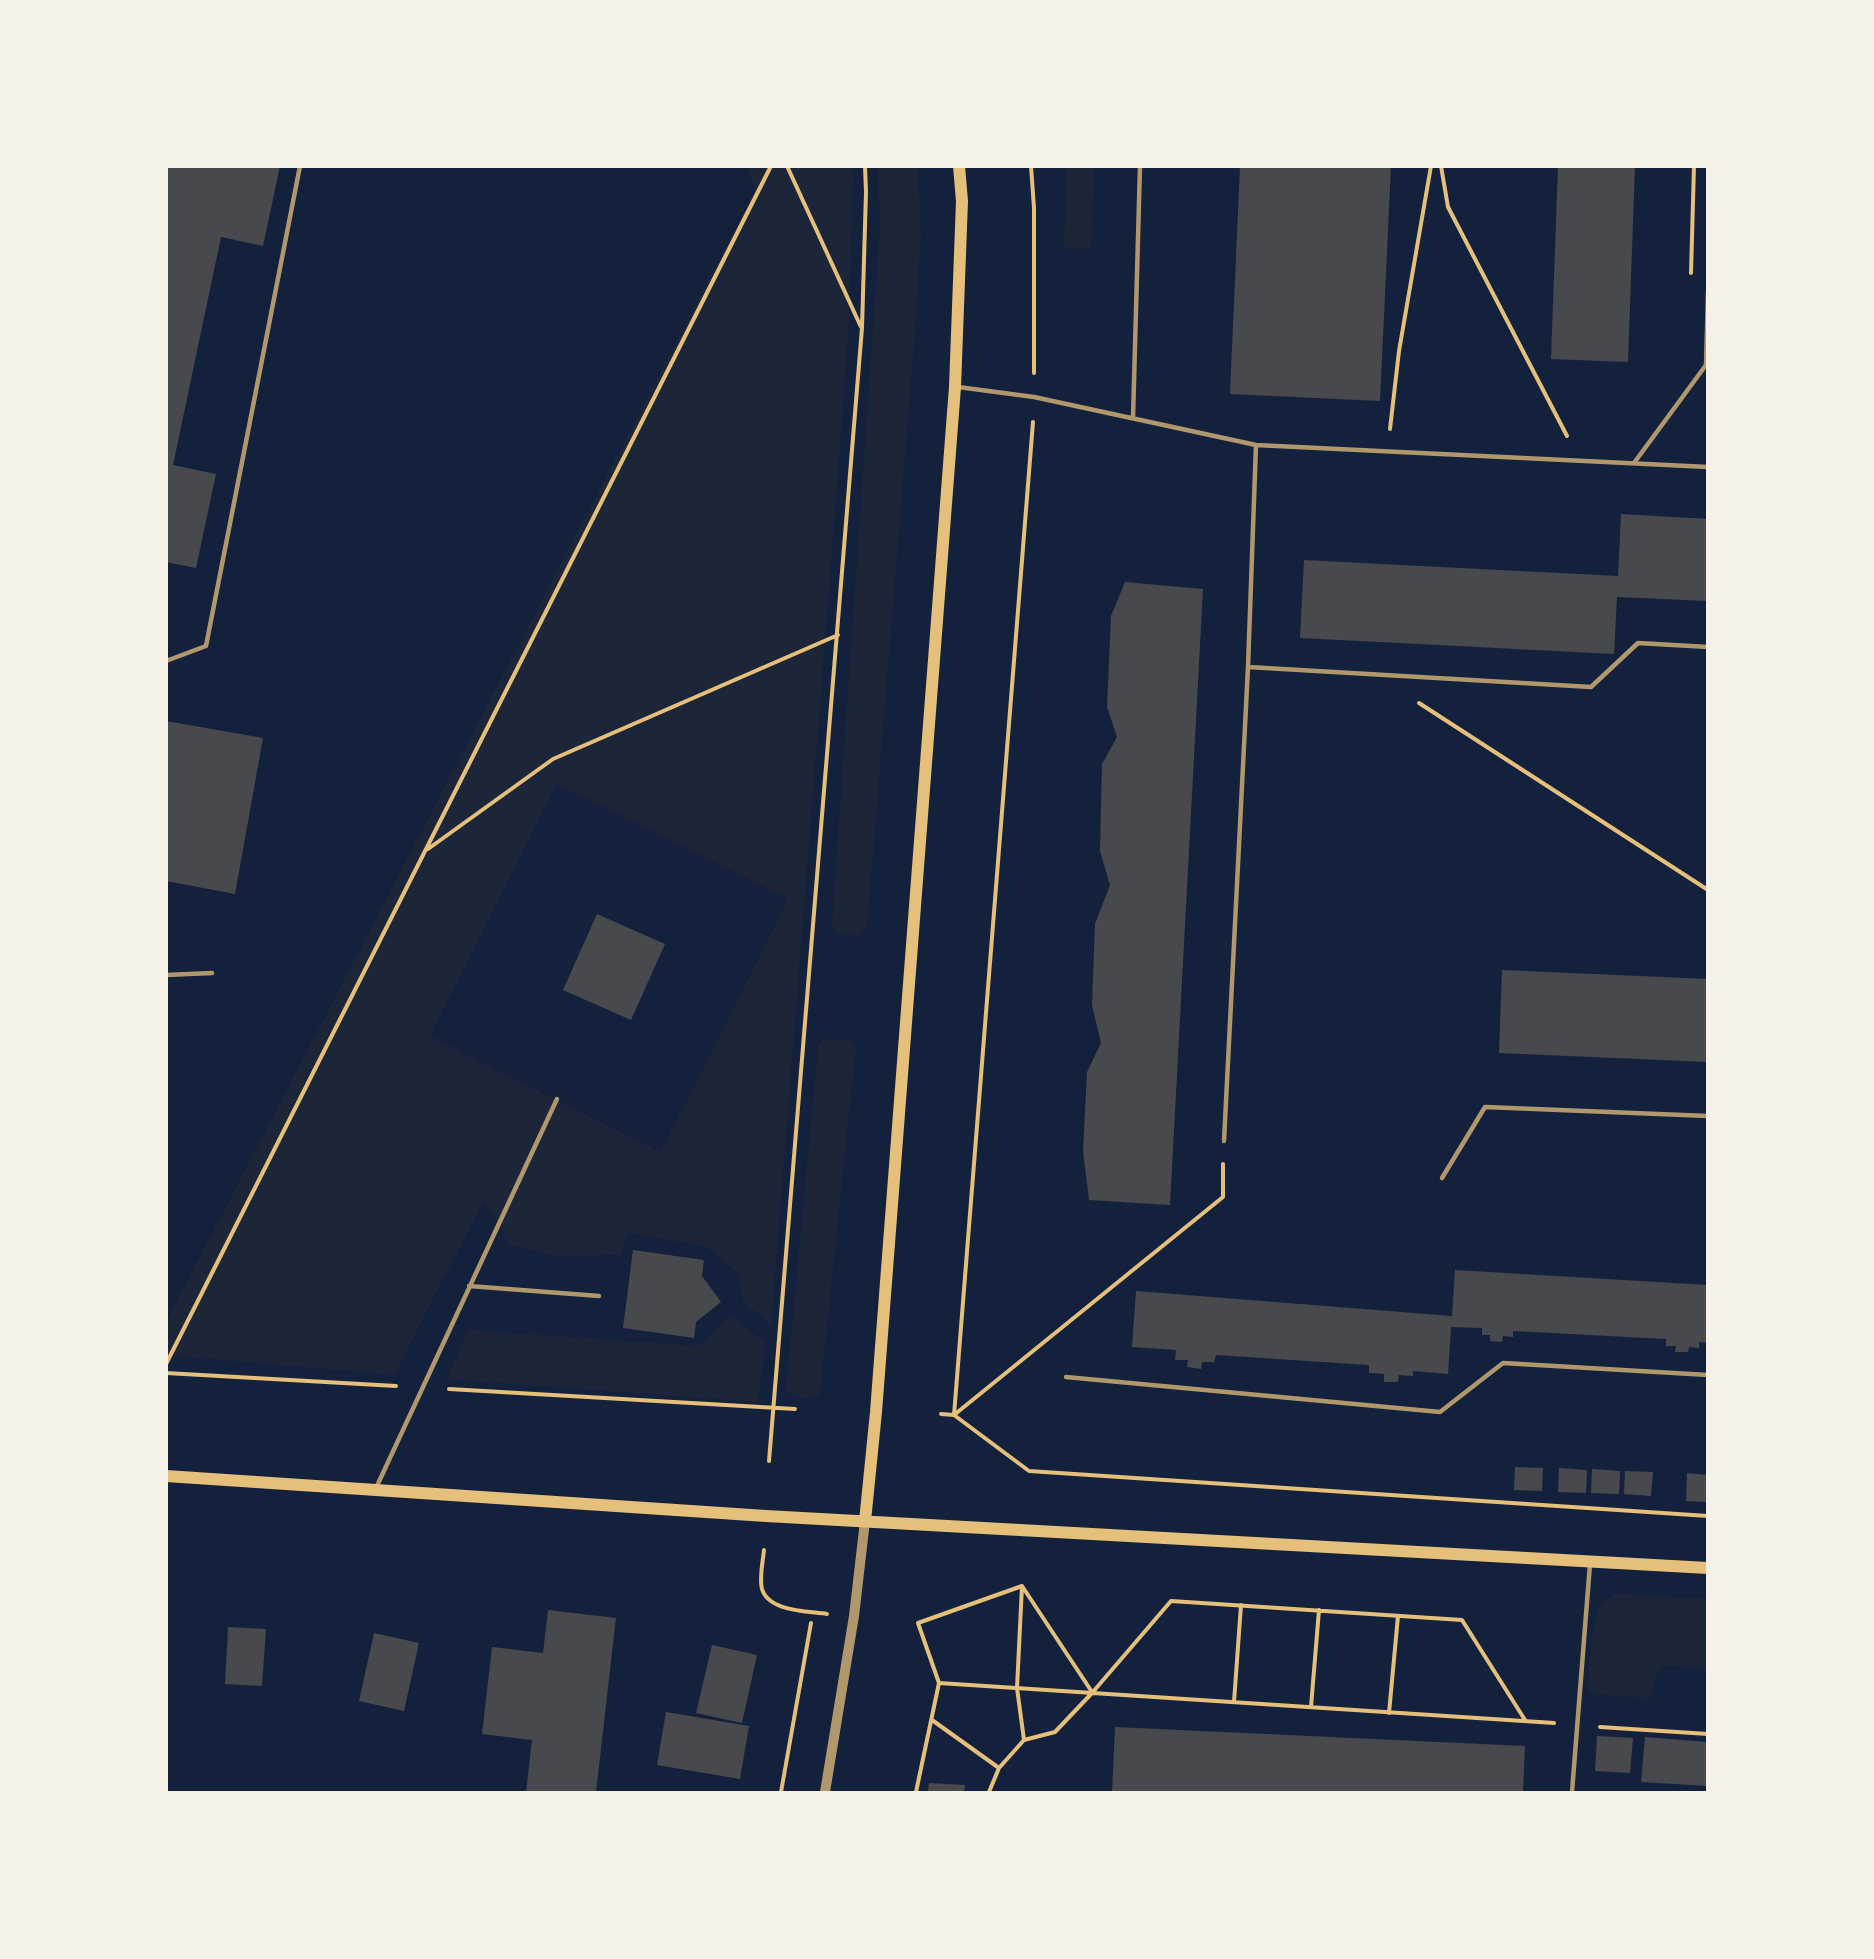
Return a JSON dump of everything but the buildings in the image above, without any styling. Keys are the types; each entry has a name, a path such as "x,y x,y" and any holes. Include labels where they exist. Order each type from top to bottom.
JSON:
{"main road":[{"path":"866,1521 955,387 962,201 959,166"},
{"path":"166,1476 766,1516 1707,1568"}],"street":[{"path":"825,1792 854,1616 866,1521"}],"lane":[{"path":"166,661 206,646 300,166"},
{"path":"1133,418 1140,166"},
{"path":"1634,464 1706,365 1707,292"},
{"path":"955,387 1034,397 1256,445 1707,467"},
{"path":"1224,1140 1248,667 1256,445"},
{"path":"1248,667 1591,687 1638,643 1707,647"},
{"path":"166,975 212,973"},
{"path":"375,1490 557,1099"},
{"path":"1442,1178 1485,1107 1707,1116"},
{"path":"469,1286 599,1296"},
{"path":"1066,1377 1440,1412 1503,1363 1707,1375"},
{"path":"1572,1792 1591,1561"}],"path":[{"path":"166,1364 771,166"},
{"path":"787,166 862,328"},
{"path":"769,1461 862,328 865,166"},
{"path":"954,1415 1034,397 1034,208 1031,166"},
{"path":"1387,452 1399,351 1431,166"},
{"path":"1441,166 1448,207 1581,461"},
{"path":"426,850 553,759 838,635"},
{"path":"1416,701 1707,890"},
{"path":"954,1415 1222,1197 1224,1140"},
{"path":"166,1373 795,1408"},
{"path":"940,1414 954,1415 1029,1471 1707,1516"},
{"path":"764,1550 762,1588 768,1600 783,1606 834,1615"},
{"path":"916,1792 939,1683 918,1623 1022,1586"},
{"path":"1022,1586 1017,1688 1024,1740"},
{"path":"1022,1586 1092,1693"},
{"path":"988,1792 999,1768 1024,1740 1055,1732 1092,1693 1171,1601 1462,1620 1526,1721"},
{"path":"1234,1702 1241,1605"},
{"path":"1311,1707 1319,1610"},
{"path":"1389,1713 1398,1616"},
{"path":"781,1792 811,1623"},
{"path":"939,1683 1707,1734"},
{"path":"932,1720 999,1768"}],"shaded area":[{"path":"747,167 852,167 849,318 839,461 771,1325 743,1301 739,1274 705,1246 628,1233 621,1255 552,1256 509,1244 484,1200 394,1375 167,1355 166,1322 755,191","holes":["557,784 788,899 661,1152 430,1036"]},
{"path":"878,167 918,167 921,234 867,927 860,935 838,934 832,924 880,226"},
{"path":"1065,167 1094,167 1091,249 1063,248 1066,213"},
{"path":"824,1039 852,1041 856,1047 820,1394 803,1397 786,1391 818,1047"},
{"path":"731,1315 765,1343 758,1402 446,1379 469,1330 698,1346"},
{"path":"1616,1594 1707,1599 1707,1669 1667,1666 1659,1669 1655,1677 1652,1696 1649,1698 1592,1694 1588,1691 1592,1632 1595,1620 1604,1602"}]}
